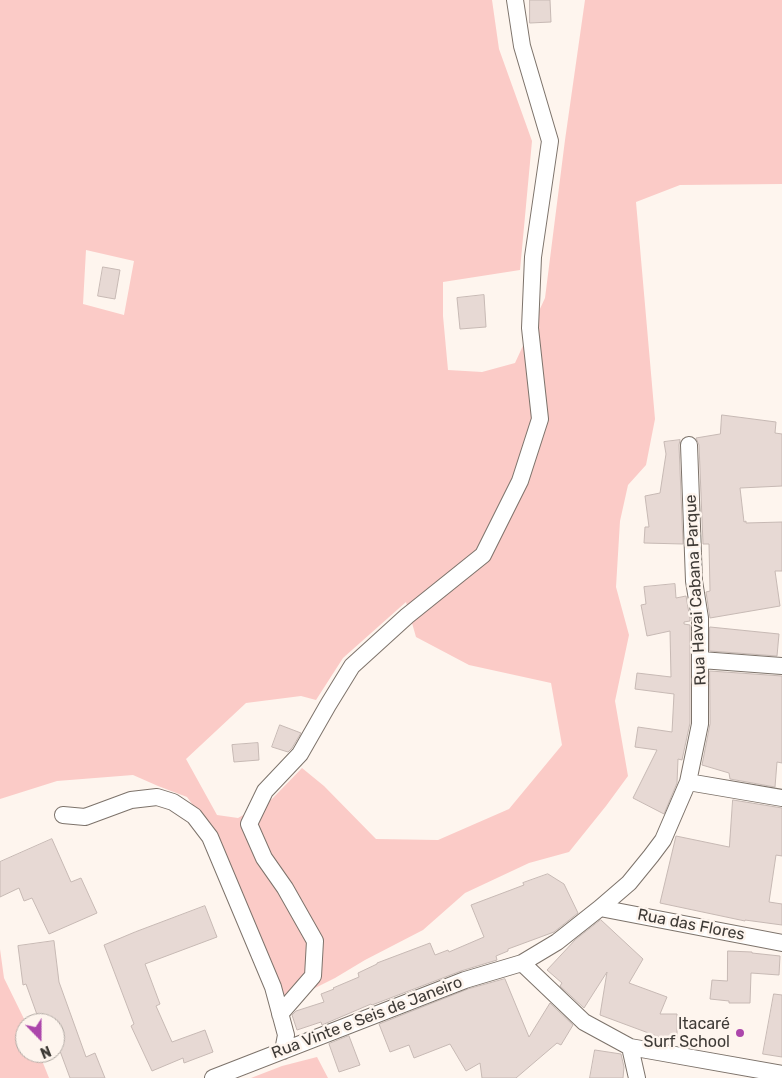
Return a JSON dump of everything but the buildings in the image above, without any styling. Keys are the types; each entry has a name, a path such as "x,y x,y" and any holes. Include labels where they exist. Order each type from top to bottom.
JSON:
{"street":[{"path":"280,1014 313,976 315,941 285,888 264,858 249,824 265,790 300,754 352,666 407,616 483,555 520,481 540,419 530,328 533,257 550,141 522,46 515,0"},
{"name":"Rua Havai Cabana Parque","path":"522,963 557,942 629,883 663,840 688,782 700,724 701,660 700,618 694,581 689,445"},
{"path":"701,660 782,666"},
{"path":"688,782 782,798"},
{"path":"63,815 86,817 131,800 156,797 173,802 194,816 210,837 273,987 286,1034 283,1050"},
{"name":"Rua das Flores","path":"600,908 782,943"},
{"path":"522,963 584,1022 630,1047 782,1074"},
{"name":"Rua Vinte e Seis de Janeiro","path":"213,1078 465,980 522,963"},
{"path":"630,1047 637,1078"}],"shaded area":[{"path":"0,0 492,0 499,49 532,141 520,270 443,282 443,316 448,370 482,372 515,363 545,298 585,0 782,0 782,184 680,185 636,202 655,419 646,465 628,485 620,521 616,587 629,635 615,701 628,776 569,852 529,863 465,893 423,930 283,1004 220,842 187,797 133,775 57,781 0,799","holes":["86,250 134,261 124,315 83,304","406,602 416,637 469,665 551,683 562,745 509,809 438,840 376,839 324,786 302,768 272,799 238,818 217,815 186,759 246,703 301,696 316,700 343,658"]},
{"path":"0,949 4,978 21,1013 15,1013 15,1063 43,1063 49,1078 0,1078"},
{"path":"317,1057 328,1078 251,1078 282,1066"}],"place":[{"name":"Itacaré Surf School","path":"740,1033"}]}
